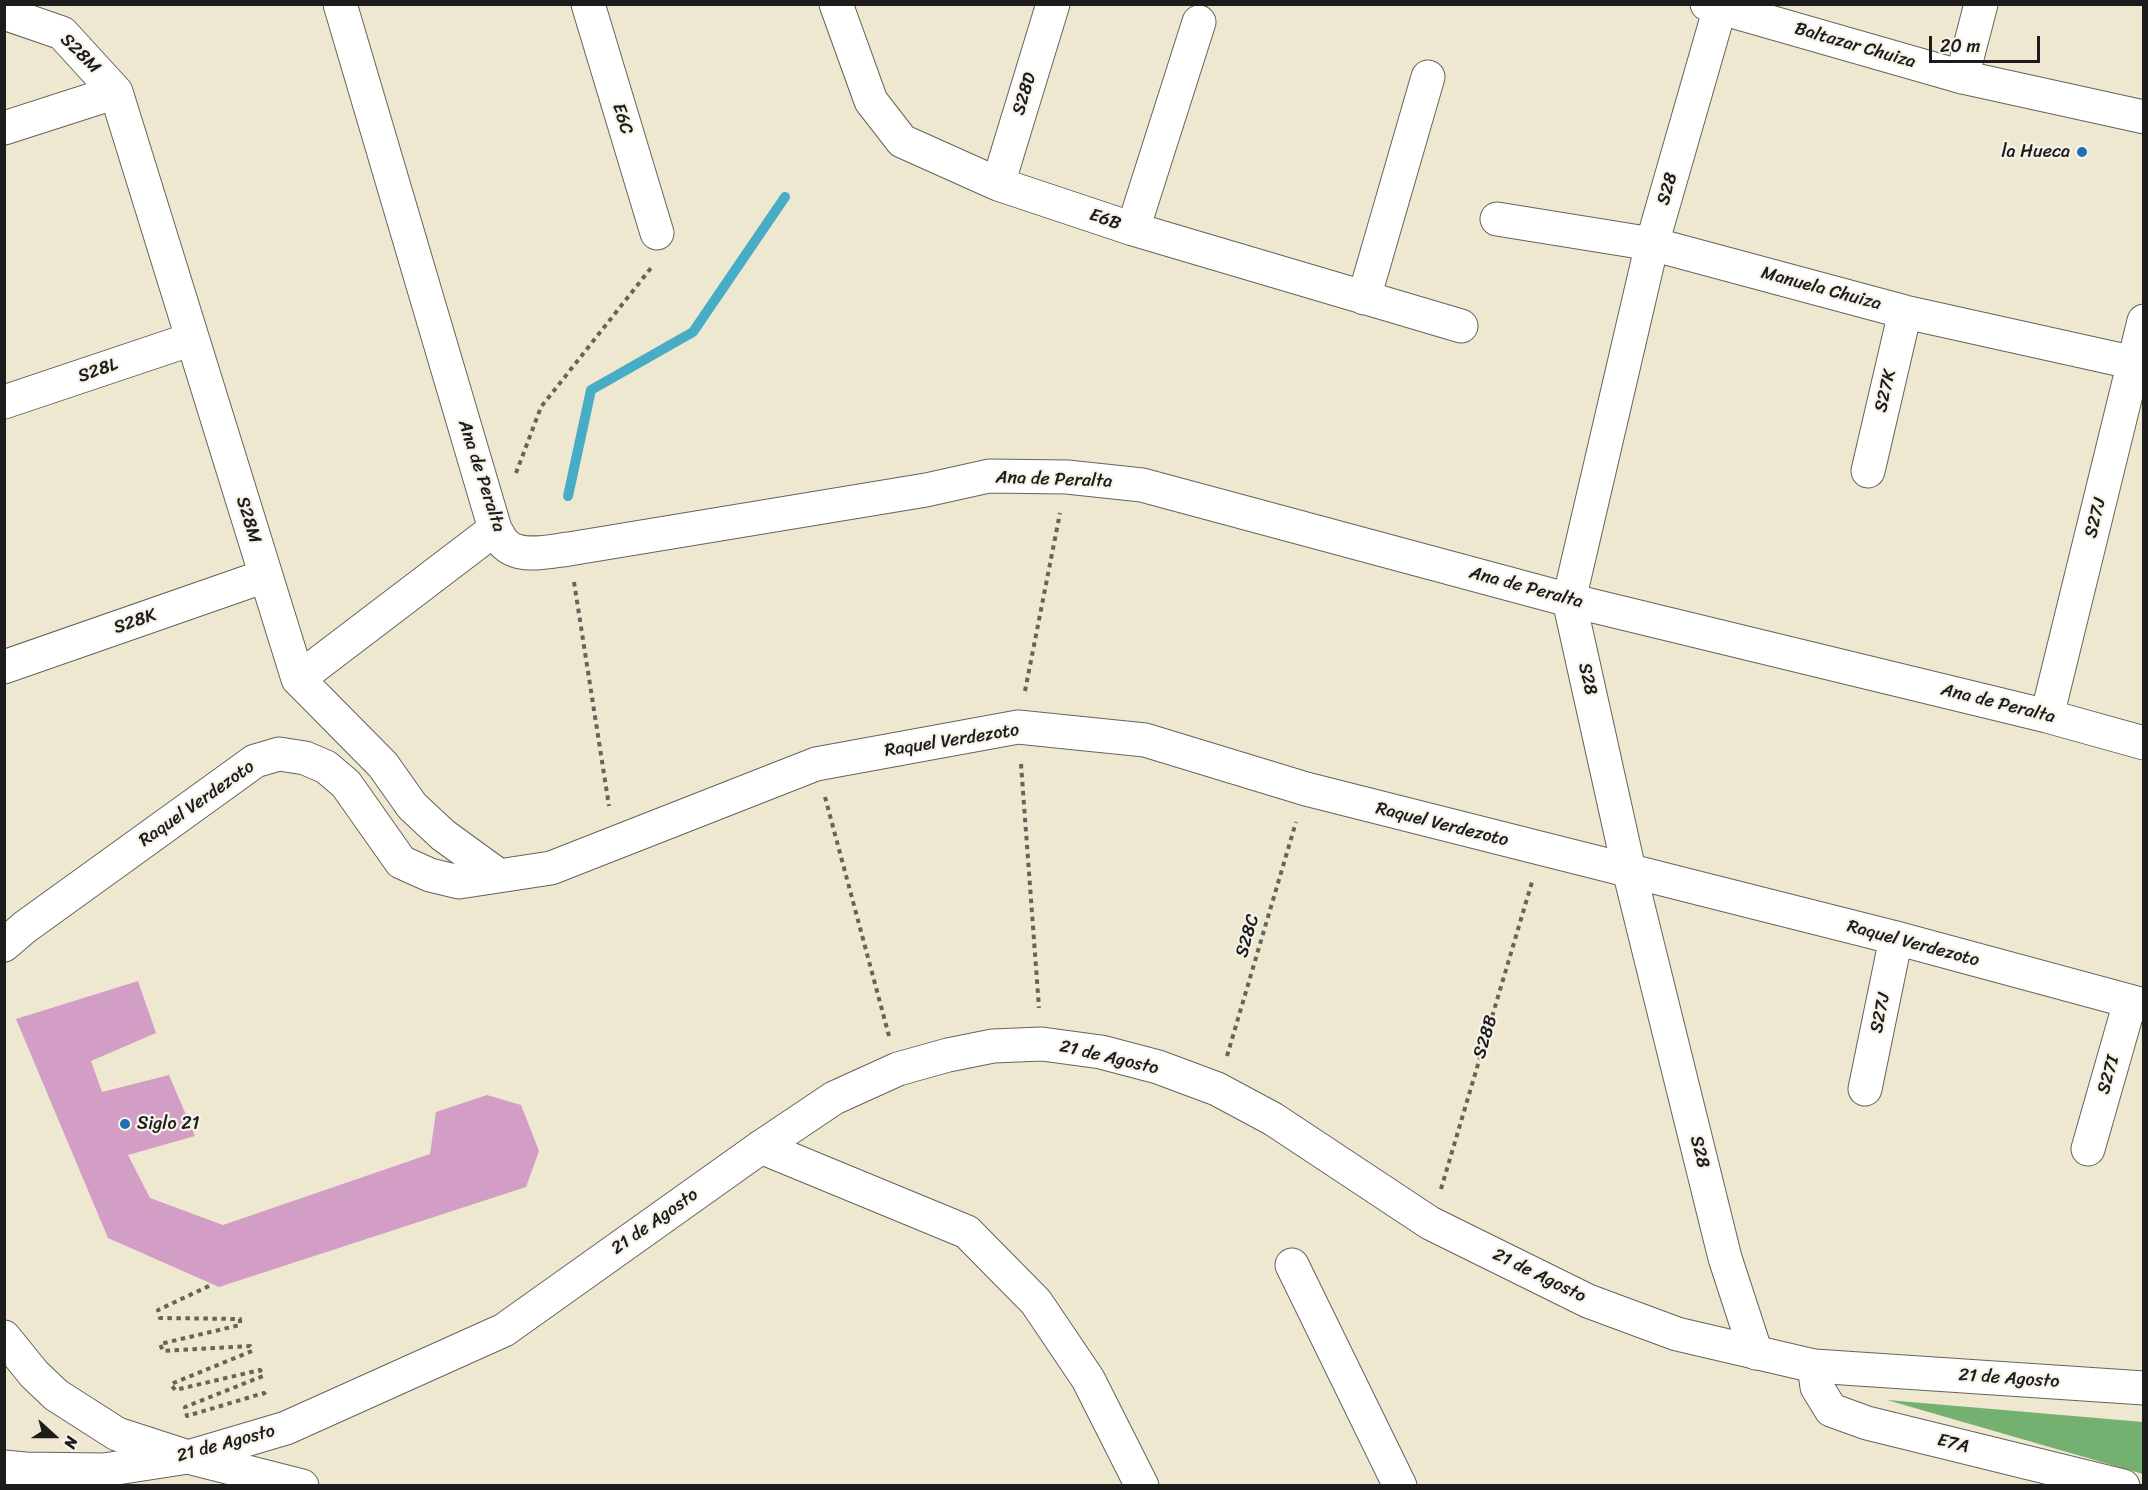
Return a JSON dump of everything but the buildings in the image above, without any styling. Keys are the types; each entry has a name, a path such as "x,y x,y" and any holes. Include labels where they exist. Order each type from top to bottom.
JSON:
{"street":[{"name":"Ana de Peralta","path":"340,4 495,529 504,544 514,551 569,549 926,490 989,476 1067,477 1142,485 1569,600 2047,716 2144,743"},
{"name":"E6C","path":"588,4 657,233"},
{"name":"E6B","path":"836,4 871,101 902,141 998,184 1133,229 1461,326"},
{"name":"S28D","path":"998,184 1053,4"},
{"path":"1962,76 1981,4"},
{"name":"Baltazar Chuiza","path":"1716,6 1962,76 2144,117"},
{"name":"S28","path":"1716,6 1652,244 1569,600 1629,870 1725,1258 1756,1353"},
{"name":"S28M","path":"4,13 62,33 116,92 298,679 383,765 412,806 443,835 498,874"},
{"path":"1133,229 1199,22"},
{"path":"1364,298 1428,77"},
{"name":"S28M","path":"4,128 116,92"},
{"name":"Manuela Chuiza","path":"1497,219 1652,244 1905,312 2138,364"},
{"name":"S27K","path":"1868,471 1905,312"},
{"name":"S27J","path":"2047,716 2138,364 2144,321"},
{"name":"S28L","path":"4,402 192,339"},
{"path":"298,679 495,529"},
{"name":"S28K","path":"4,668 265,576"},
{"name":"Raquel Verdezoto","path":"4,945 255,761 279,754 305,758 326,767 346,784 401,862 430,875 459,882 498,874 551,868 816,764 1018,727 1145,740 1306,789 1896,938 2137,1004"},
{"name":"S27J","path":"1865,1089 1896,938"},
{"name":"S27I","path":"2088,1149 2137,1004"},
{"name":"21 de Agosto","path":"4,1467 104,1470 188,1456 286,1428 504,1330 761,1147 834,1098 898,1069 993,1046 1042,1044 1101,1052 1158,1067 1217,1089 1273,1119 1430,1223 1588,1301 1677,1334 1814,1366 2144,1388"},
{"path":"761,1147 967,1232 1036,1302 1088,1379 1142,1485"},
{"path":"1292,1264 1400,1485"},
{"path":"4,1337 34,1374 56,1395 117,1434 188,1456 302,1485"},
{"name":"E7A","path":"1814,1366 1817,1387 1831,1410 1867,1423 2123,1485"}],"path":[{"path":"516,474 541,407 655,263 657,233"},
{"path":"569,549 615,844"},
{"path":"816,764 898,1069"},
{"name":"S28C","path":"1217,1089 1306,789"},
{"name":"S28B","path":"1430,1223 1541,850"},
{"path":"209,1286 158,1311 160,1318 240,1319 240,1325 160,1344 163,1351 250,1346 252,1351 171,1384 174,1390 260,1370 262,1376 185,1407 187,1416 264,1393 286,1428"}],"green space":[{"path":"1887,1400 2143,1422 2143,1474"}],"waterway":[{"path":"568,496 591,390 693,332 785,197"}],"place":[{"name":"la Hueca","path":"2082,152"},
{"name":"Siglo 21","path":"125,1124"}]}
